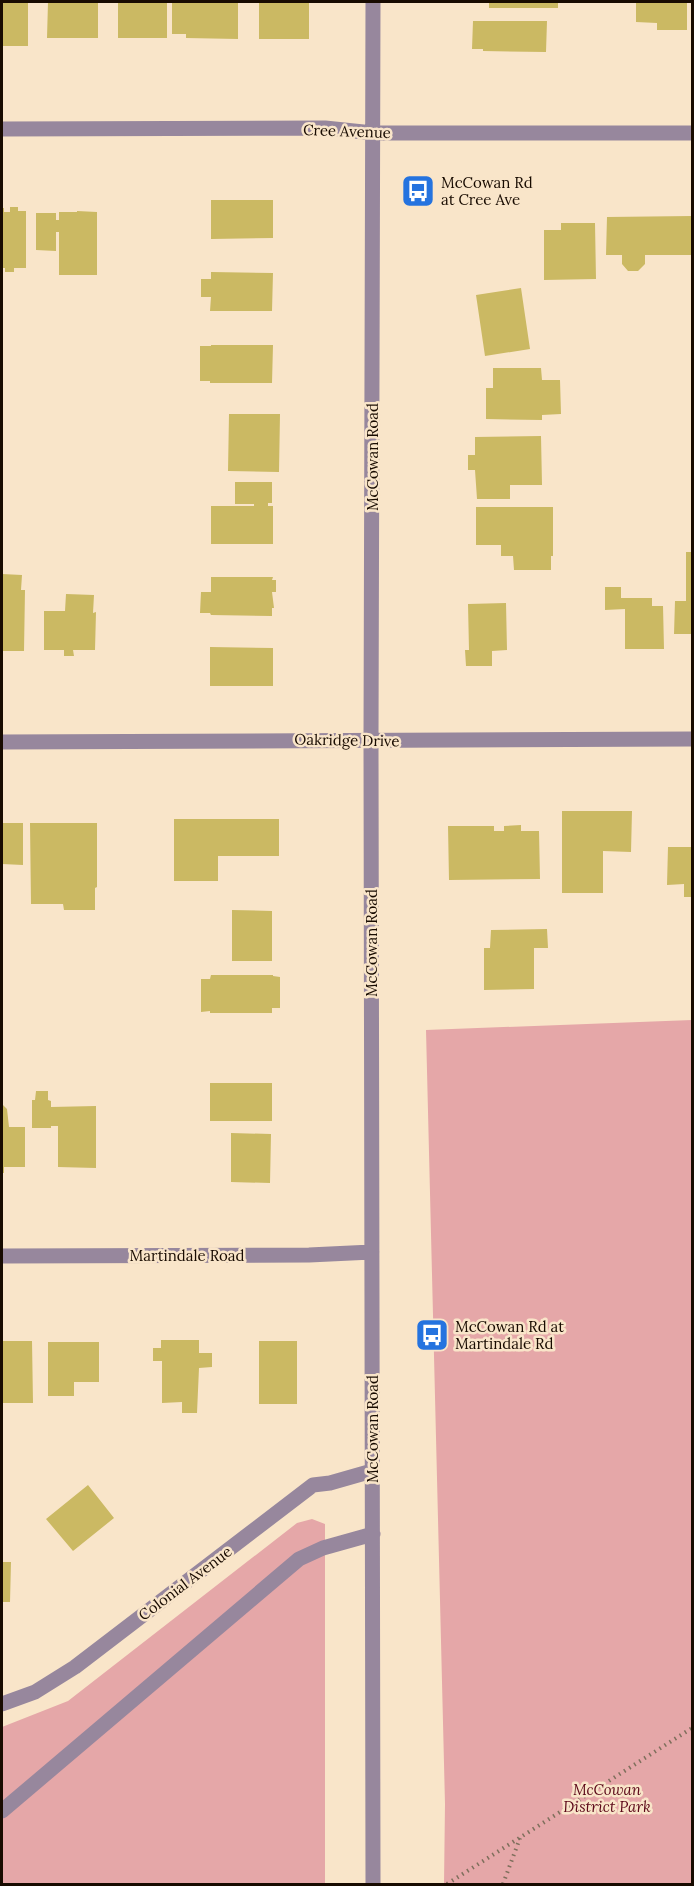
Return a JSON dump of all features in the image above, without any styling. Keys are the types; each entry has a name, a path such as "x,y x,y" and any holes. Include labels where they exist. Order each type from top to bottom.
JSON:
{"street":[{"name":"McCowan Road","path":"373,2 371,742 373,1884"},
{"name":"Cree Avenue","path":"2,129 325,128 373,133 693,133"},
{"name":"Oakridge Drive","path":"2,742 693,739"},
{"name":"Martindale Road","path":"2,1256 309,1255 372,1252"},
{"name":"Colonial Avenue","path":"2,1704 35,1692 75,1667 313,1485 330,1483 372,1471"},
{"path":"2,1811 299,1558 330,1546 373,1534"}],"path":[{"path":"447,1884 693,1728"},
{"path":"503,1884 520,1838"}],"green space":[{"name":"McCowan District Park","path":"692,1020 692,1884 444,1884 445,1804 426,1030"},
{"path":"312,1519 325,1524 325,1884 2,1884 2,1727 68,1701 297,1523"}],"building":[{"path":"2,2 28,2 28,46 2,46"},
{"path":"48,2 98,2 98,38 47,38"},
{"path":"118,2 167,2 167,38 118,38"},
{"path":"172,2 238,2 238,39 186,38 186,34 172,34"},
{"path":"259,2 309,2 309,39 259,39"},
{"path":"489,2 558,2 558,8 489,8"},
{"path":"636,2 687,2 687,30 657,30 657,23 636,22"},
{"path":"473,21 547,21 546,52 472,49"},
{"path":"211,200 273,200 273,238 211,239"},
{"path":"10,207 18,207 18,211 26,211 26,268 14,268 14,272 5,272 5,268 2,268 2,208 4,212 10,212"},
{"path":"59,212 97,212 97,275 59,275 59,232 56,232 56,251 36,250 36,213 56,213 56,220 59,220"},
{"path":"692,216 692,255 645,255 645,264 638,271 628,271 622,264 622,255 606,255 607,217"},
{"path":"561,223 595,223 596,279 544,280 544,230 561,230"},
{"path":"211,272 273,273 272,311 210,311 211,297 201,297 201,279 211,279"},
{"path":"521,288 530,349 485,356 476,295"},
{"path":"273,345 272,383 200,381 200,346"},
{"path":"493,368 541,368 542,380 560,380 561,414 542,415 542,420 486,419 486,388 493,388"},
{"path":"229,414 280,414 279,472 228,471"},
{"path":"541,436 542,485 510,485 510,499 477,499 475,470 468,470 468,455 475,455 475,437"},
{"path":"235,482 272,482 272,503 268,503 268,506 273,506 273,544 211,544 211,506 254,506 254,504 235,504"},
{"path":"476,507 553,507 551,570 514,570 513,556 501,556 501,545 476,545"},
{"path":"686,552 692,552 692,634 674,634 675,601 686,601"},
{"path":"2,574 22,575 21,590 25,590 24,651 2,651"},
{"path":"211,577 273,577 272,580 276,580 276,592 272,592 274,608 272,608 272,616 200,613 201,592 211,592"},
{"path":"605,587 621,587 621,598 652,598 652,606 663,606 664,649 625,649 625,609 605,610"},
{"path":"66,594 94,595 95,650 73,650 74,656 64,656 64,650 44,650 44,611 65,611"},
{"path":"506,603 507,650 492,651 492,666 466,666 465,650 469,650 468,604"},
{"path":"210,647 273,648 273,686 210,686"},
{"path":"562,811 632,811 631,852 603,851 603,893 562,893"},
{"path":"174,819 279,819 279,856 218,856 218,881 174,881"},
{"path":"2,823 23,823 23,865 2,864"},
{"path":"30,823 97,823 95,910 64,910 63,904 31,904"},
{"path":"521,825 521,831 539,831 540,879 449,880 448,826 494,826 494,831 504,831 504,826"},
{"path":"668,847 692,847 692,897 684,897 684,884 667,885"},
{"path":"232,910 272,911 272,961 232,961"},
{"path":"547,929 548,948 534,948 534,989 484,990 484,948 490,948 491,930"},
{"path":"211,975 280,977 280,1008 272,1008 272,1013 201,1012 201,979 210,979"},
{"path":"210,1083 272,1083 272,1121 210,1121"},
{"path":"36,1091 48,1091 51,1107 96,1106 96,1168 58,1167 58,1126 32,1128 32,1100 35,1100"},
{"path":"2,1104 7,1109 9,1127 25,1127 25,1167 4,1167 4,1173 2,1173"},
{"path":"231,1133 271,1134 270,1183 231,1182"},
{"path":"161,1340 199,1340 199,1353 212,1353 212,1367 199,1368 197,1413 182,1413 182,1402 162,1403 162,1361 153,1361 153,1348 161,1348"},
{"path":"2,1341 32,1341 33,1403 2,1403"},
{"path":"259,1341 297,1341 297,1404 259,1404"},
{"path":"48,1342 99,1342 99,1382 74,1382 74,1396 48,1396"},
{"path":"88,1485 114,1518 73,1551 46,1519"},
{"path":"2,1562 11,1562 10,1602 2,1602"}],"place":[{"name":"McCowan Rd at Cree Ave","path":"418,191"},
{"name":"McCowan Rd at Martindale Rd","path":"432,1335"}]}
